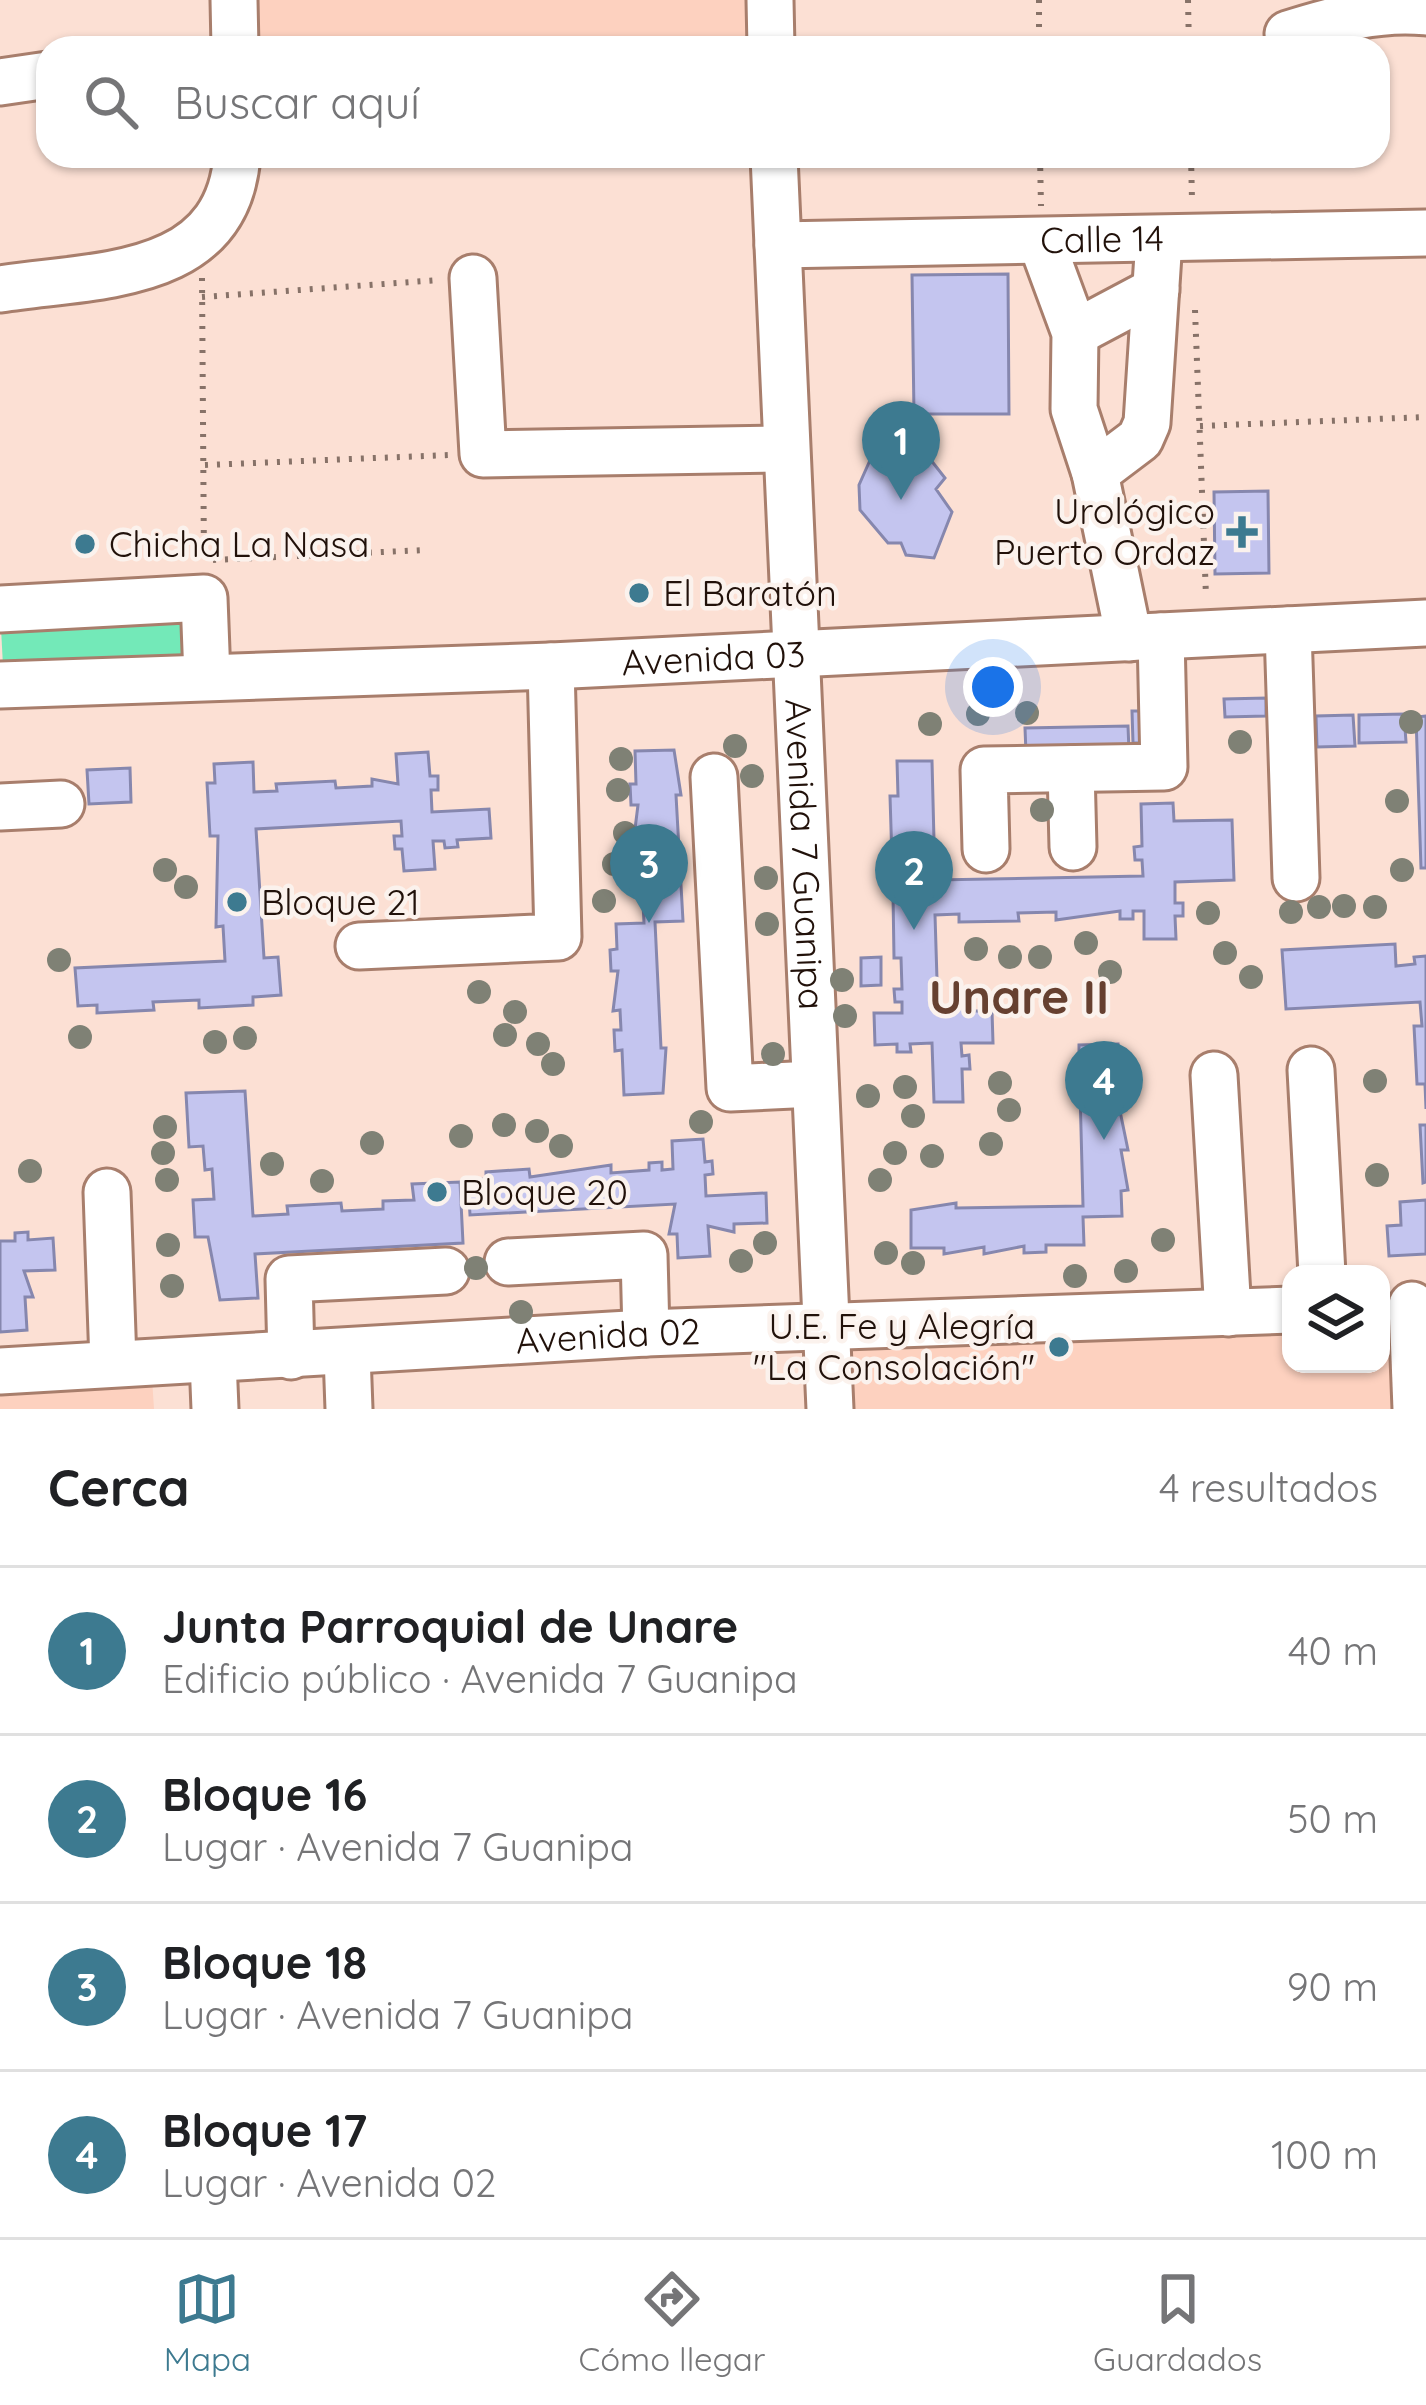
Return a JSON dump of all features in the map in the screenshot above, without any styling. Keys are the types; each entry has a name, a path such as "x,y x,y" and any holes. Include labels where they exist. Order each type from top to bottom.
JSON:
{"street":[{"path":"234,0 235,36"},
{"path":"770,0 771,36"},
{"path":"1288,34 1342,17 1426,12"},
{"path":"0,82 36,77"},
{"path":"0,289 171,259 202,240 226,203 234,168"},
{"name":"Avenida 7 Guanipa","path":"775,168 830,1409"},
{"name":"Calle 14","path":"778,245 1426,233"},
{"path":"1095,473 1140,439 1147,423 1176,299 1159,239"},
{"path":"986,849 984,770 1164,767 1145,637 1074,409 1075,333 1041,241"},
{"path":"473,278 483,454 784,449"},
{"path":"1075,333 1176,299"},
{"path":"0,609 204,579 207,677"},
{"name":"Avenida 03","path":"0,686 551,666 1426,623"},
{"path":"1288,630 1296,878"},
{"path":"358,946 558,937 551,666"},
{"path":"1071,769 1073,847"},
{"path":"714,777 730,1088 814,1084"},
{"path":"0,807 61,804"},
{"path":"1311,1070 1322,1265"},
{"path":"1214,1075 1228,1313"},
{"path":"107,1192 113,1362"},
{"path":"508,1262 644,1255 646,1333"},
{"path":"291,1356 289,1279 446,1271"},
{"path":"1406,1306 1416,1409"},
{"name":"Avenida 02","path":"0,1371 646,1333 1282,1310"},
{"path":"346,1354 350,1409"},
{"path":"213,1360 215,1409"}],"path":[{"path":"1039,0 1039,36"},
{"path":"1188,0 1189,36"},
{"path":"1040,168 1041,241"},
{"path":"202,240 204,579 425,550"},
{"path":"202,298 473,278"},
{"path":"1176,299 1200,426 1208,634"},
{"path":"1200,426 1426,417"},
{"path":"203,465 483,454"}],"shaded area":[{"path":"234,0 770,0 771,36 235,36"},
{"name":"U.E. Fe y Alegría \"La Consolación\"","path":"1412,1305 1416,1409 830,1409 826,1330 1282,1310 1282,1373 1390,1373 1390,1306"},
{"path":"151,1362 154,1409 0,1409 0,1371"}],"green space":[{"path":"204,598 207,677 4,685 0,609"}],"building":[{"path":"1008,274 1009,414 914,414 912,275"},
{"path":"923,450 945,478 936,489 952,512 934,558 906,555 901,543 888,543 860,510 859,485 871,458"},
{"name":"Urológico Puerto Ordaz","path":"1268,491 1269,573 1215,574 1214,492"},
{"path":"1266,698 1266,716 1225,717 1224,699"},
{"path":"1132,711 1148,711 1149,743 1133,743"},
{"path":"1404,714 1406,742 1359,743 1359,715"},
{"path":"1353,715 1355,746 1317,747 1316,716"},
{"path":"1426,716 1426,868 1421,868 1416,717"},
{"path":"1128,726 1129,751 1026,753 1025,728"},
{"path":"674,750 681,795 676,795 683,921 655,922 661,1048 666,1048 663,1093 624,1095 622,1050 615,1051 614,1030 621,1030 620,1010 613,1011 618,971 611,971 610,950 617,949 616,924 644,923 642,885 635,885 638,805 631,805 630,784 636,784 635,751"},
{"name":"Bloque 21","path":"428,752 430,776 438,776 438,790 431,790 432,812 489,809 491,838 457,840 458,847 445,848 444,841 433,841 435,869 404,871 402,849 395,849 394,836 402,836 401,821 256,829 264,958 278,957 281,995 253,997 253,1005 199,1008 199,1000 153,1002 154,1010 97,1013 97,1005 78,1006 75,968 225,961 223,926 216,927 218,836 210,836 207,783 215,783 214,764 253,762 254,792 277,791 276,784 335,781 336,788 372,786 372,779 398,784 396,754"},
{"path":"897,761 932,761 935,880 1143,876 1142,860 1135,860 1134,847 1142,846 1141,804 1173,803 1174,821 1232,820 1234,880 1175,882 1175,903 1183,903 1183,916 1175,916 1176,939 1144,939 1144,911 1133,911 1133,919 1120,919 1120,911 1056,920 1056,912 1018,913 1019,921 959,922 959,914 935,915 938,1012 954,1012 954,1004 968,1003 967,1011 992,1011 993,1043 961,1043 962,1056 969,1055 970,1069 962,1069 963,1102 934,1102 932,1043 910,1044 911,1052 897,1052 897,1044 875,1045 874,1013 902,1013 894,989 902,989 901,958 894,958 893,894 900,895 900,859 892,860 890,796 898,796"},
{"path":"130,768 131,802 89,804 87,770"},
{"path":"1395,944 1396,966 1415,964 1414,957 1426,956 1426,1109 1425,1084 1417,1084 1414,1026 1422,1026 1420,1002 1286,1009 1282,950"},
{"path":"881,957 881,985 861,986 861,958"},
{"path":"1118,1044 1119,1089 1126,1089 1126,1110 1120,1111 1128,1150 1121,1150 1128,1190 1121,1191 1122,1216 1083,1217 1084,1245 1046,1245 1046,1252 1024,1253 1024,1246 984,1254 984,1247 944,1254 944,1248 911,1248 911,1210 956,1203 956,1208 1083,1206 1080,1091 1075,1091 1074,1072 1079,1072 1079,1045"},
{"name":"Bloque 20","path":"245,1091 253,1216 288,1214 287,1206 341,1203 342,1211 383,1209 383,1201 414,1200 412,1184 460,1182 463,1243 255,1254 258,1298 220,1300 208,1237 195,1237 193,1200 214,1199 212,1169 205,1170 203,1146 189,1147 186,1093"},
{"path":"1420,1125 1426,1125 1423,1183"},
{"path":"703,1139 705,1162 712,1161 713,1174 705,1175 706,1196 766,1193 767,1223 734,1224 734,1232 708,1226 710,1256 678,1258 677,1234 669,1234 675,1204 470,1215 468,1180 486,1179 486,1172 529,1169 530,1177 611,1165 611,1173 649,1170 649,1163 662,1162 662,1170 673,1169 672,1141"},
{"path":"1426,1200 1426,1254 1389,1256 1387,1226 1401,1225 1400,1202"},
{"path":"28,1232 28,1240 53,1238 55,1270 24,1271 33,1297 25,1297 27,1330 0,1332 0,1241 15,1241 15,1233"}],"place":[{"name":"Junta Parroquial de Unare","path":"901,500"},
{"name":"Urológico Puerto Ordaz","path":"1242,532"},
{"name":"Chicha La Nasa","path":"85,544"},
{"name":"El Baratón","path":"639,593"},
{"name":"Bloque 21","path":"237,902"},
{"name":"Bloque 18","path":"649,923"},
{"name":"Bloque 16","path":"914,930"},
{"name":"Bloque 17","path":"1104,1140"},
{"name":"Bloque 20","path":"437,1192"},
{"name":"U.E. Fe y Alegría \"La Consolación\"","path":"1059,1347"}],"district":[{"name":"Unare II","path":"1019,997"}]}
